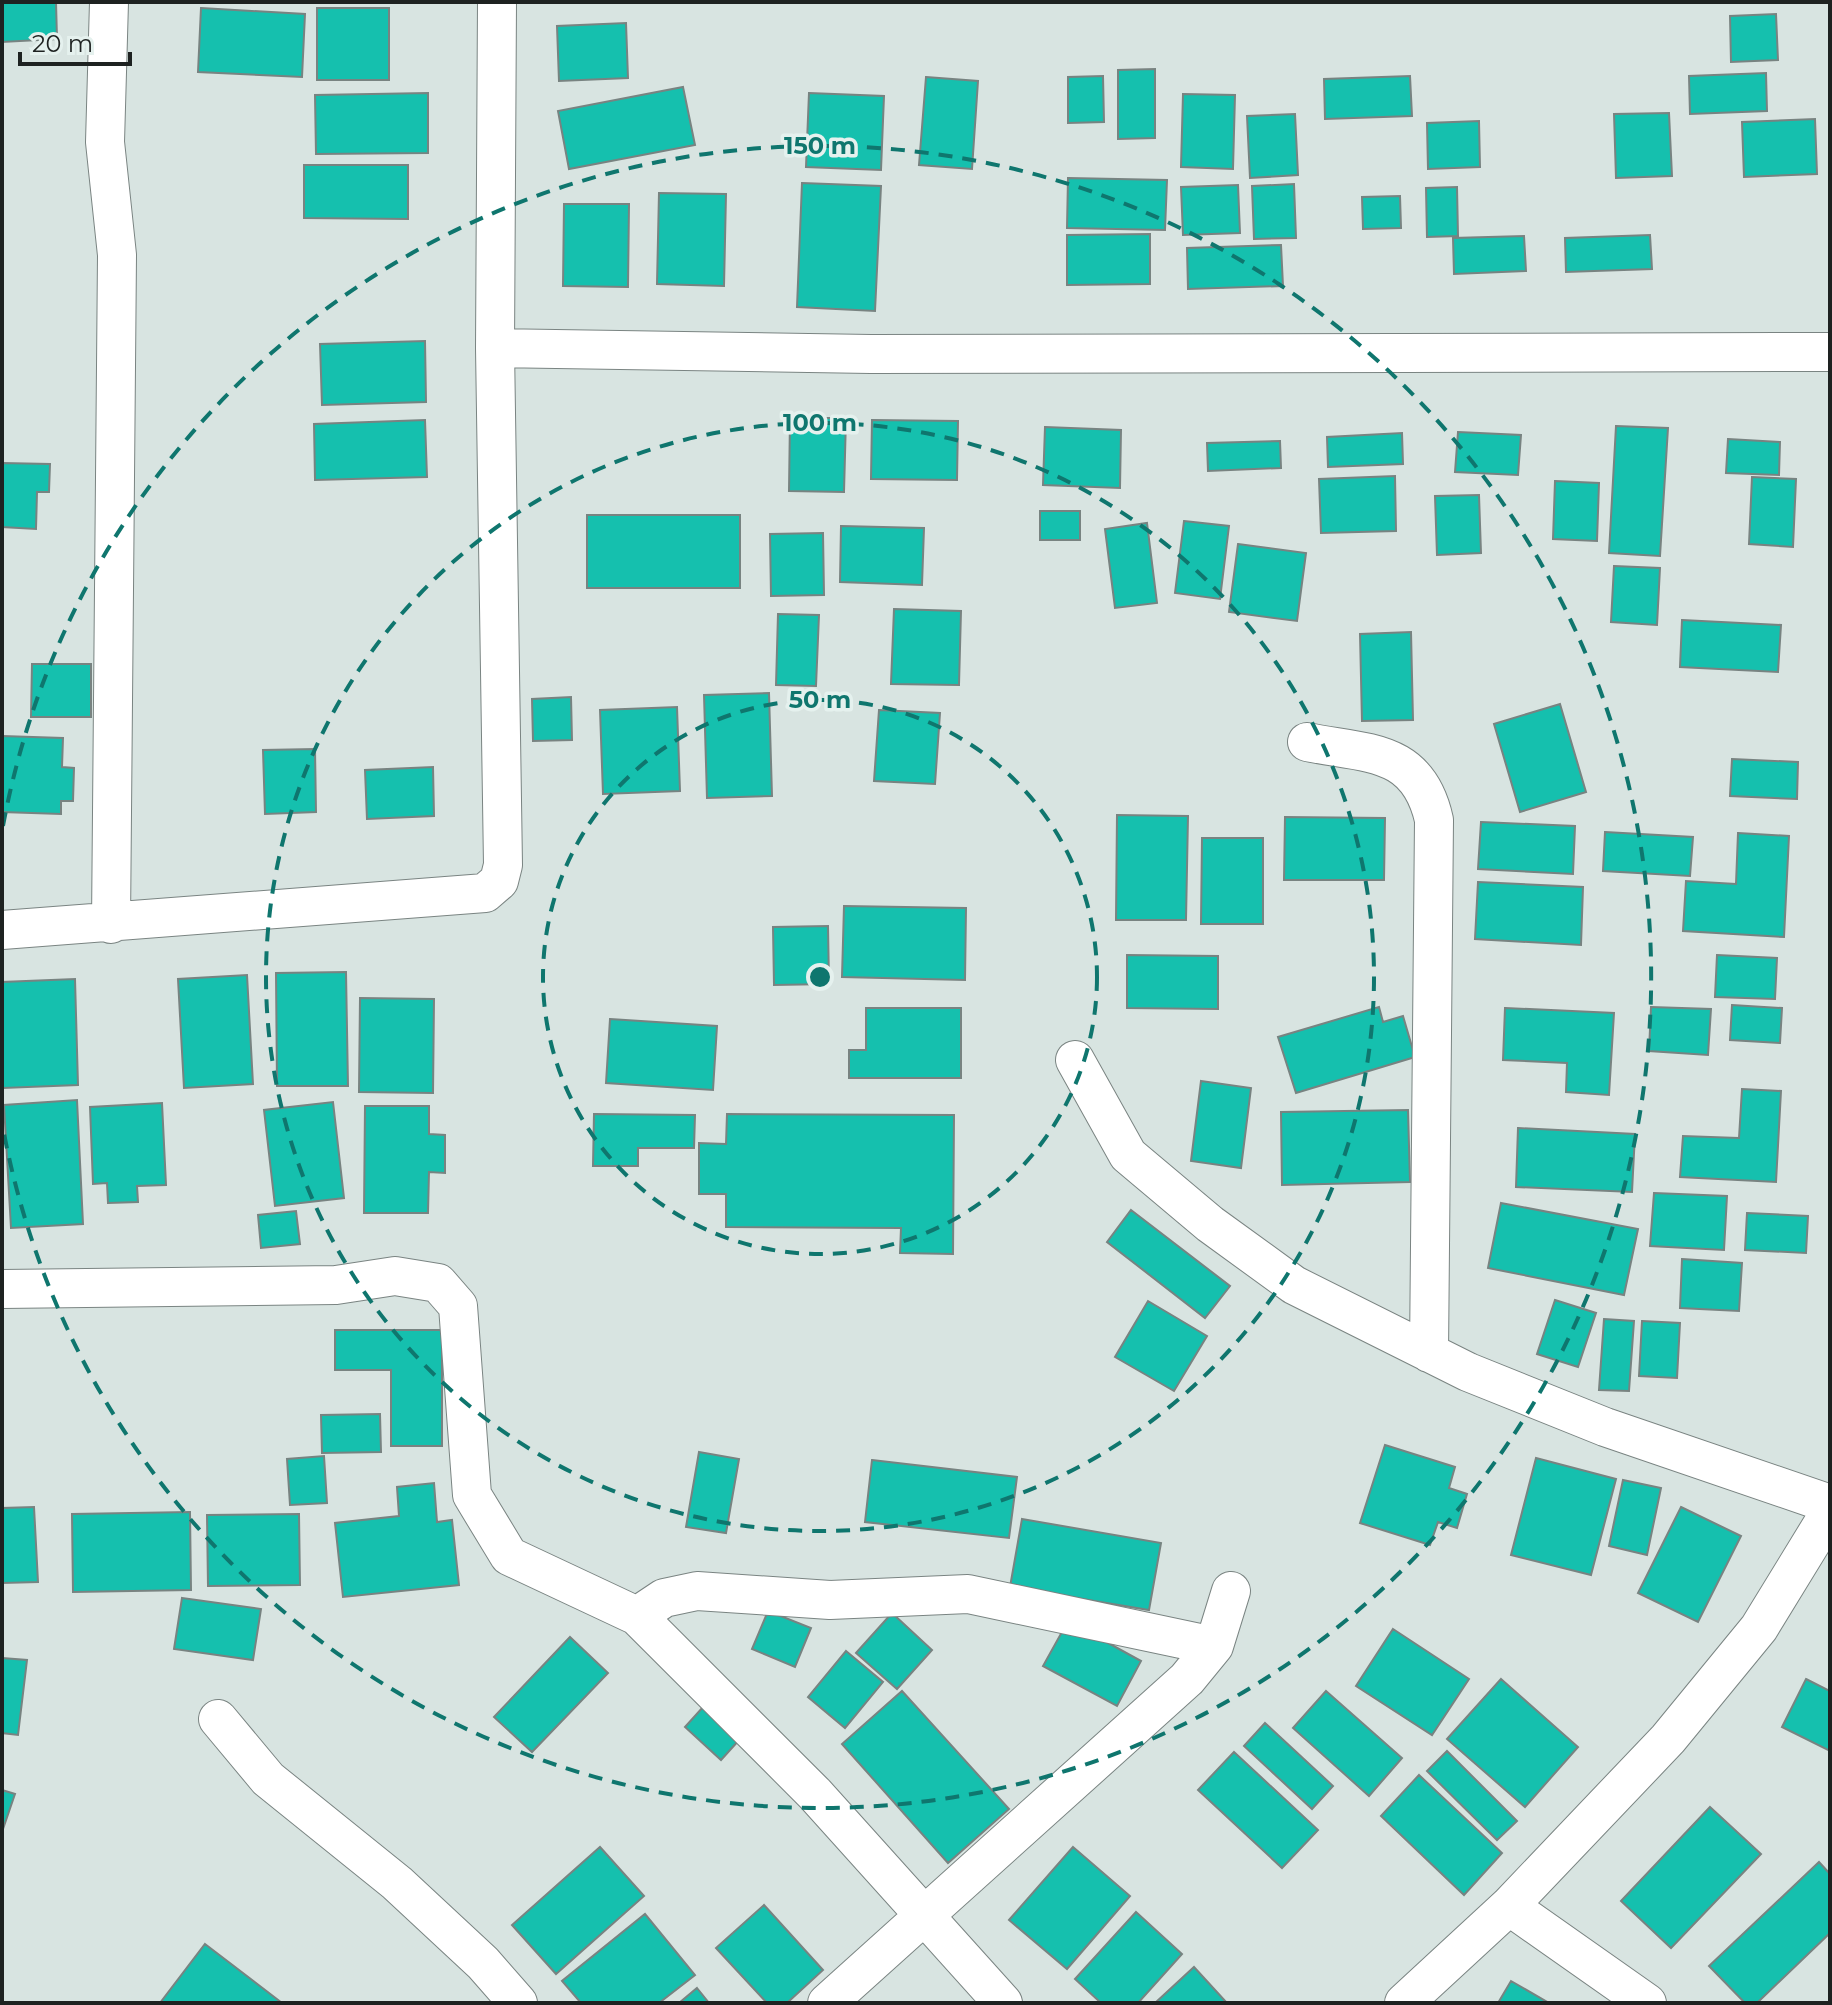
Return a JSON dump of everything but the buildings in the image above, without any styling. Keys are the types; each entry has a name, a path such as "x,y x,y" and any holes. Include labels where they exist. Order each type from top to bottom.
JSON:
{"street":[{"path":"109,2 105,142 117,255 111,924"},
{"path":"2,930 485,893 499,881 503,865 495,348 497,2"},
{"path":"495,348 871,354 1830,352"},
{"path":"1307,742 1396,759 1417,777 1429,798 1434,820 1429,1353"},
{"path":"1075,1060 1128,1155 1210,1224 1294,1285 1429,1353 1605,1427 1830,1504"},
{"path":"2,1289 336,1285 395,1276 438,1283 458,1306 472,1495 509,1556 637,1616 815,1794 1003,2003"},
{"path":"1404,2003 1509,1906 1668,1739 1759,1628 1830,1512"},
{"path":"637,1616 664,1598 697,1591 830,1600 968,1594 1214,1646"},
{"path":"827,2003 1187,1679 1214,1646 1231,1591"},
{"path":"218,1719 268,1779 397,1883 483,1963 518,2003"},
{"path":"1509,1906 1647,2003"}]}
